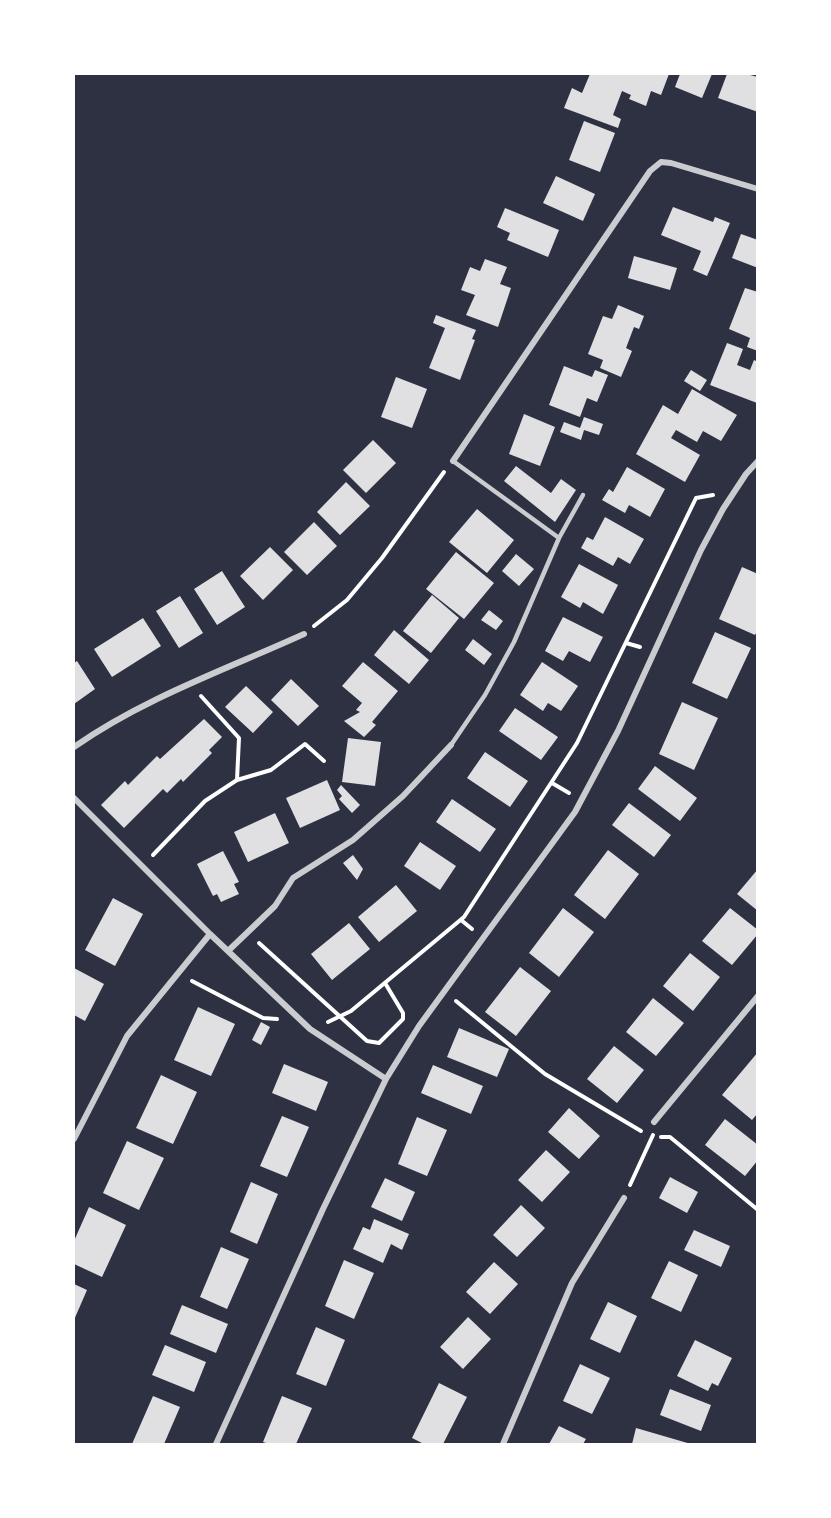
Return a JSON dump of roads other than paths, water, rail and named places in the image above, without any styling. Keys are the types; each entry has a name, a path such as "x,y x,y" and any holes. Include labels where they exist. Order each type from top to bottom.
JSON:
{"street":[{"path":"453,460 650,171 662,162 671,163 758,189"},
{"path":"216,1444 323,1209 386,1079 444,991 574,812 618,731 701,550 734,492 758,461"},
{"path":"74,747 121,717 304,634"},
{"path":"228,951 275,906 293,878 353,840 404,796 451,745"},
{"path":"74,798 295,1015 331,1044 386,1079"},
{"path":"74,1139 127,1036 210,934"},
{"path":"654,1122 758,996"},
{"path":"503,1444 572,1283 624,1198"}],"lane":[{"path":"453,460 559,538"},
{"path":"451,745 485,695 514,642 559,538 582,495"}]}
